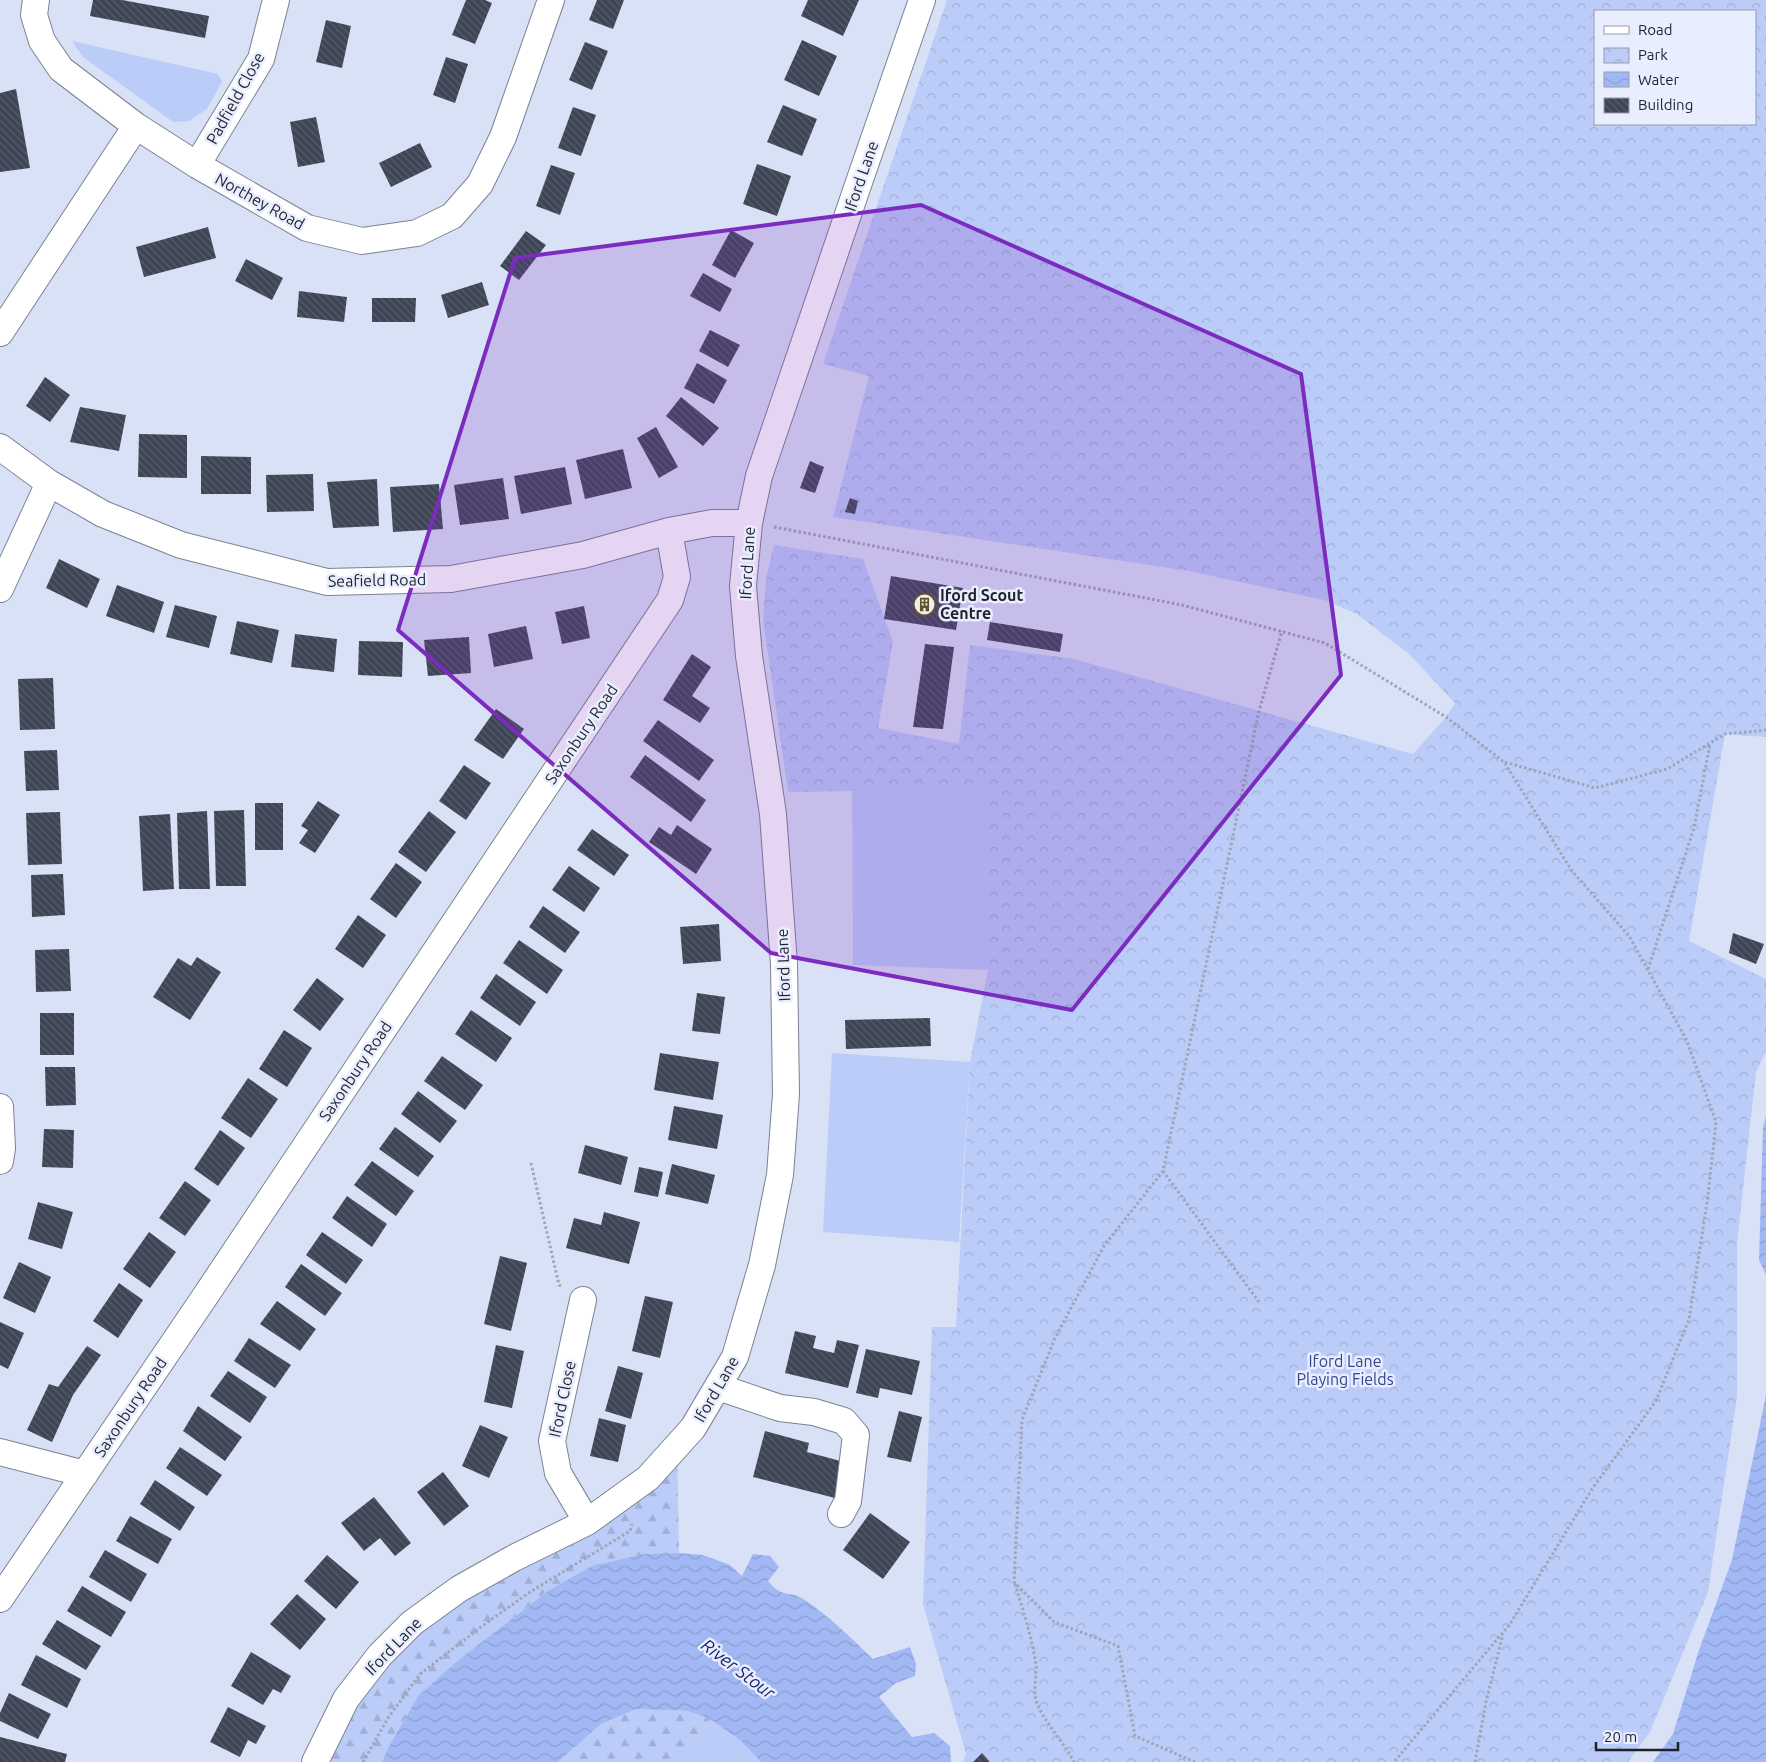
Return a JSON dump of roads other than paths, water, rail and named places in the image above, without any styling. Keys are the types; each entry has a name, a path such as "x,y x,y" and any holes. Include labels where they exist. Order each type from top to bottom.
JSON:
{"street":[{"name":"Northey Road","path":"36,0 34,15 42,41 61,69 136,126 197,165 306,228 362,242 417,233 452,216 480,184 503,137 551,0"},
{"name":"Padfield Close","path":"197,165 261,59 276,0"},
{"name":"Iford Lane","path":"315,1762 346,1699 380,1655 412,1623 459,1589 514,1558 587,1522 648,1478 693,1428 736,1357 762,1265 780,1175 786,1094 784,964 773,814 749,656 743,586 749,523 759,476 856,188 922,0"},
{"path":"0,332 136,126"},
{"name":"Seafield Road","path":"0,447 49,483 103,514 181,544 327,582 451,579 583,555 669,531 712,523 749,523"},
{"path":"0,589 49,483"},
{"name":"Saxonbury Road","path":"0,1599 670,600 676,577 669,531"},
{"path":"0,1107 2,1148 0,1161"},
{"name":"Iford Close","path":"583,1300 552,1442 558,1474 587,1522"},
{"path":"718,1387 780,1408 814,1412 844,1421 856,1435 848,1501 841,1514"},
{"path":"0,1452 85,1474"}],"water":[{"path":"1766,1116 1766,1275 1759,1260 1763,1127"},
{"path":"1766,1395 1766,1762 1653,1762 1673,1734 1699,1650 1732,1560"},
{"name":"River Stour","path":"679,1553 703,1555 730,1565 742,1576 753,1554 770,1556 779,1567 768,1581 773,1587 805,1600 840,1628 873,1659 910,1647 916,1664 915,1676 896,1683 879,1697 912,1737 934,1733 950,1746 951,1762 761,1762 741,1741 710,1719 688,1711 636,1709 601,1724 558,1762 382,1762 418,1696 456,1662 548,1591 592,1566 644,1554"}],"place":[{"name":"Iford Scout Centre","path":"924,604"}],"park label":[{"name":"Iford Lane Playing Fields","path":"1345,1370"}]}
